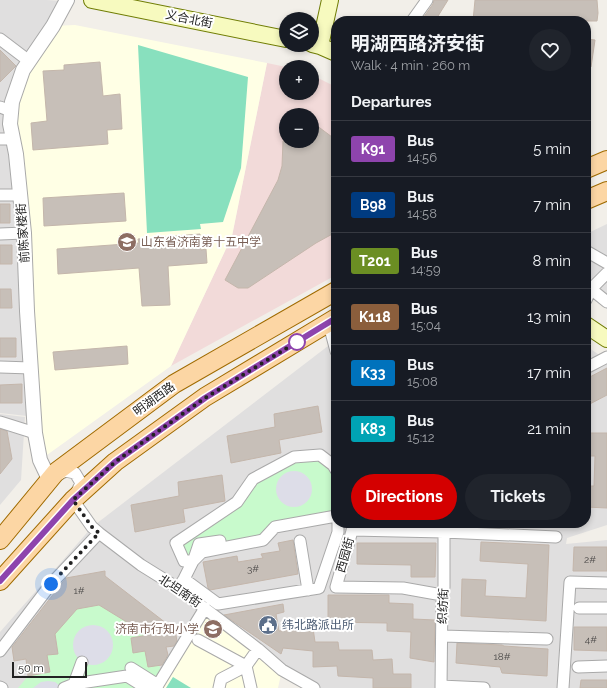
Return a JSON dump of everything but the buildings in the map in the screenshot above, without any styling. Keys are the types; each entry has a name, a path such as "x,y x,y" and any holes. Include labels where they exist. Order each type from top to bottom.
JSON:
{"main road":[{"name":"义合北街","path":"92,0 279,38"},
{"path":"319,35 330,0"},
{"path":"319,46 331,51"},
{"path":"591,167 607,160"},
{"path":"591,198 607,191"},
{"name":"明湖西路","path":"0,540 56,472 174,384 331,294"},
{"path":"0,581 73,500 115,462 205,398 331,321"},
{"path":"591,328 607,339"}],"street":[{"name":"前陈家楼街","path":"49,479 40,460 35,433 27,311 24,234 20,195 6,139 10,124 6,109 12,102 23,70 53,26 67,0"},
{"path":"416,16 427,0"},
{"path":"0,39 29,60"},
{"path":"0,195 20,195"},
{"path":"0,234 24,234"},
{"path":"591,254 607,263"},
{"path":"591,285 607,273"},
{"path":"591,289 607,302"},
{"path":"331,321 331,332"},
{"path":"591,365 607,357"},
{"path":"0,367 31,368"},
{"path":"0,422 35,433"},
{"path":"331,463 320,455 294,457 253,480 237,502 176,542 184,561 193,561 202,552 263,540 275,527 331,517"},
{"path":"49,479 65,471 75,473 81,483 73,500"},
{"name":"北坦南街","path":"73,500 92,527 99,533 141,565 181,584 205,608 282,670 314,688"},
{"path":"222,541 199,544 193,561 181,584 218,604 319,588 338,532 338,528"},
{"name":"西园街","path":"353,528 336,587 403,588 442,595"},
{"name":"织纺街","path":"441,687 444,528"},
{"path":"455,528 556,537"},
{"path":"0,651 51,584 99,533"},
{"path":"300,541 308,590"},
{"path":"562,688 570,582 607,583"},
{"path":"131,668 157,686 205,608"},
{"path":"579,608 607,608"},
{"path":"443,636 547,639"},
{"path":"198,640 246,666 251,688"},
{"path":"219,688 221,678 246,666 258,650"},
{"path":"69,686 82,662"},
{"path":"578,667 607,666"},
{"path":"69,686 127,676 146,688"},
{"path":"441,687 484,688"}],"shaded area":[{"path":"0,0 61,1 7,104 3,131 10,155 19,242 27,416 0,413"},
{"name":"山东省济南第十五中学","path":"75,25 267,63 232,236 171,366 40,460 11,111 53,26"},
{"path":"267,63 279,66 279,100 319,100 319,78 331,84 331,278 171,366 232,236"},
{"path":"607,224 607,309 591,298 591,232"},
{"path":"331,344 331,528 591,528 591,349 607,360 607,525 567,538 566,544 607,540 607,688 314,688 282,670 160,688 0,688 0,632 92,527"},
{"path":"0,414 25,417 21,480 0,505"},
{"path":"298,471 307,476 311,482 311,496 307,502 298,507 290,507 281,502 277,496 276,485 281,476 287,472"},
{"name":"济南市行知小学","path":"205,608 282,670 278,688 160,688"},
{"path":"97,625 104,628 110,634 113,645 112,653 104,662 97,665 89,665 82,662 74,653 73,641 76,634 85,626"},
{"path":"41,682 55,682 63,688 33,688"}],"green space":[{"path":"138,45 248,77 241,168 223,222 200,224 201,229 147,233"},
{"path":"320,455 331,465 331,517 275,527 263,540 184,561 176,543 237,502 253,479 294,457"},
{"path":"99,605 148,635 131,638 133,652 145,651 148,667 159,665 163,676 156,688 18,688 28,676 50,672 47,655 58,654 56,639 50,639 77,609"},
{"path":"173,677 191,688 166,688"}],"bus line":[{"name":"K91","path":"0,581 73,500 115,462 205,398 331,321"}],"place":[{"name":"山东省济南第十五中学","path":"127,242"},
{"name":"纬北路派出所","path":"268,625"},
{"name":"济南市行知小学","path":"213,629"}],"route":[{"path":"51,584 99,533 92,527 73,500 115,462 205,398 297,342"}]}
